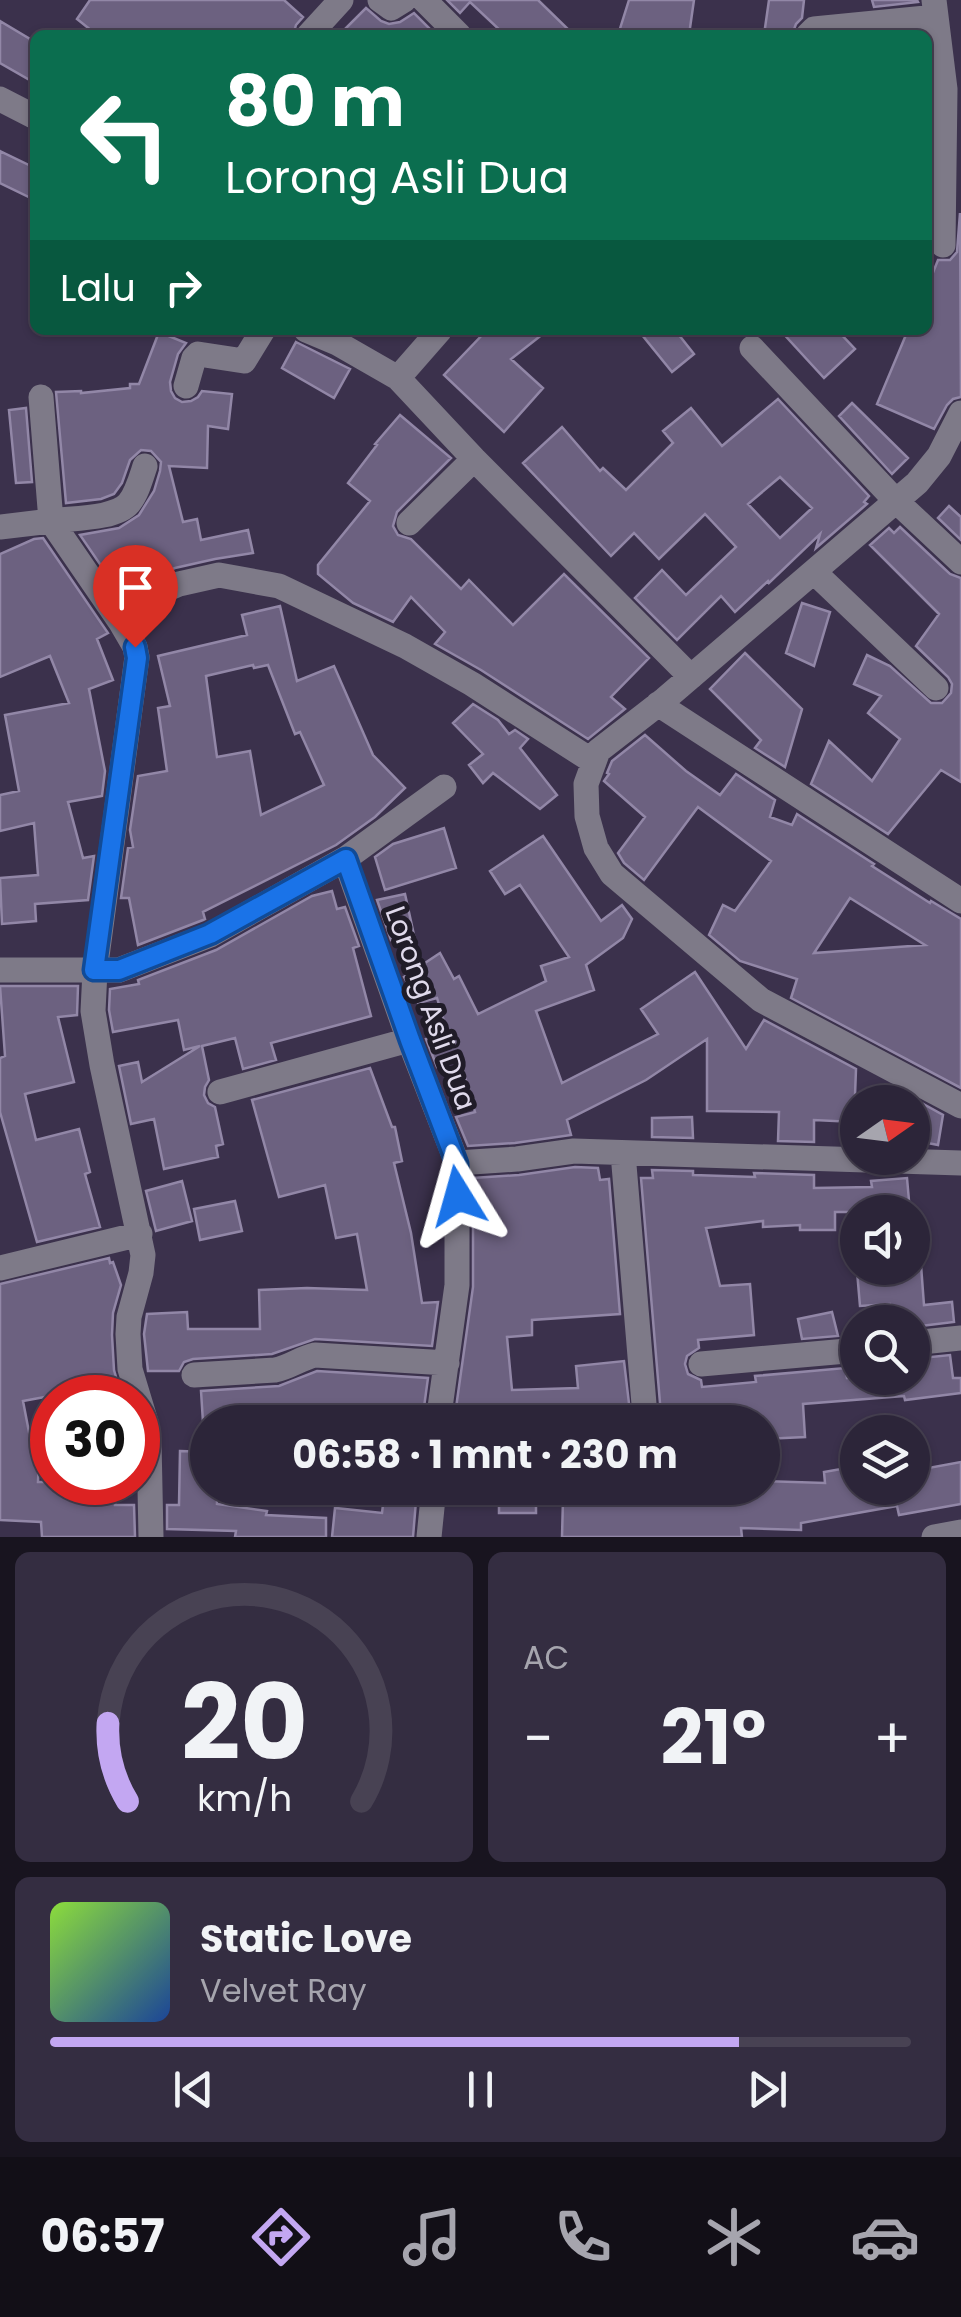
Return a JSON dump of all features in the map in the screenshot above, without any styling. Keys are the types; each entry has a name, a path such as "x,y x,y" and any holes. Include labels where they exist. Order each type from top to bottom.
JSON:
{"street":[{"path":"314,30 342,0"},
{"path":"380,0 391,8 404,0"},
{"path":"424,0 454,30"},
{"path":"814,30 935,9 945,88 944,246"},
{"path":"0,99 30,114"},
{"path":"186,386 198,354 244,361 260,335"},
{"path":"318,335 398,378 691,676"},
{"path":"398,378 436,335"},
{"path":"752,348 896,501 961,562"},
{"path":"41,397 51,521 121,624 137,658 94,970 93,1012 143,1255 128,1334 130,1368 149,1442 150,1537"},
{"path":"961,414 940,456 896,501 598,752 586,784 587,816 596,848 612,874 761,1000 961,1106"},
{"path":"409,523 474,459"},
{"path":"0,527 104,515 125,507 145,466"},
{"path":"814,572 936,688"},
{"path":"121,624 154,595 219,574 279,586 405,646 594,762"},
{"path":"658,704 961,902"},
{"path":"0,970 119,970 210,934 346,859 444,786"},
{"name":"Lorong Asli Dua","path":"346,859 457,1164"},
{"path":"220,1092 410,1040"},
{"path":"441,1405 457,1285 457,1164 574,1151 961,1163"},
{"path":"623,1153 644,1404"},
{"path":"0,1268 140,1234"},
{"path":"930,1341 961,1338"},
{"path":"701,1364 840,1352"},
{"path":"194,1375 275,1370 315,1355 447,1362"},
{"path":"429,1537 432,1505"},
{"path":"934,1537 961,1532"}],"building":[{"path":"90,0 284,0 303,17 294,30 91,30 77,19"},
{"path":"447,0 538,0 569,30 500,30 470,2 460,13"},
{"path":"629,0 694,0 690,30 620,30"},
{"path":"769,0 804,0 802,18 794,30 765,30"},
{"path":"872,0 917,0 918,2 874,7"},
{"path":"366,8 389,24 414,13 431,30 344,30"},
{"path":"0,21 30,39 30,80 0,63"},
{"path":"0,151 30,166 30,198 0,183"},
{"path":"960,213 961,397 947,405 934,429 877,404 906,335 932,335 932,275 938,260 950,260 957,252"},
{"path":"158,335 166,335 186,343 178,354 170,382 175,398 191,401 202,391 232,394 228,429 208,426 207,468 169,466 183,522 197,519 201,540 248,530 253,553 161,574 157,557 113,568 117,589 80,535 119,528 139,515 154,491 161,462 151,451 141,450 130,460 114,494 66,503 56,392 81,393 139,384"},
{"path":"482,335 542,335 511,359 543,388 504,432 444,375"},
{"path":"642,335 679,335 694,354 672,372"},
{"path":"785,335 842,335 855,349 824,378"},
{"path":"296,342 350,369 334,398 282,368"},
{"path":"778,399 869,496 864,502 867,504 816,548 820,534 735,612 721,596 677,640 635,598 662,570 686,595 736,547 705,514 659,559 634,533 611,556 523,463 562,427 600,471 603,468 626,490 673,443 663,431 691,408 722,446","holes":["780,477 812,508 780,538 748,504"]},
{"path":"852,403 908,458 892,474 839,416"},
{"path":"26,408 32,482 16,483 9,410"},
{"path":"400,415 451,458 397,512 393,526 398,535 411,539 461,589 469,580 513,625 564,574 649,658 611,697 625,709 588,739 435,644 445,632 411,597 393,622 353,603 318,574 318,565 370,501 348,483"},
{"path":"949,506 961,517 961,540 938,518"},
{"path":"900,527 950,574 961,578 961,782 941,770 888,834 811,784 829,741 872,781 900,739 868,713 881,696 854,684 867,655 890,666 931,703 942,703 951,693 948,677 916,646 939,614 870,545 889,528 894,533"},
{"path":"43,538 108,633 97,639 113,680 89,689 105,771 102,796 68,802 83,858 94,856 88,900 35,904 36,921 2,924 0,878 38,875 34,823 0,831 0,795 19,791 5,715 69,703 50,656 0,677 0,554"},
{"path":"802,603 830,612 814,666 786,653"},
{"path":"280,606 297,681 334,666 373,755 405,788 375,817 336,845 203,912 205,919 138,945 129,898 121,898 128,848 133,847 130,830 138,776 167,771 158,708 170,706 158,656 247,635 242,615","holes":["253,665 268,665 295,734 300,732 324,785 261,815 250,751 217,757 206,676"]},
{"path":"745,653 802,709 785,767 755,748 761,740 710,689"},
{"path":"473,704 498,720 509,734 515,730 528,739 520,748 557,795 540,809 493,773 483,783 469,765 483,754 453,723"},
{"path":"645,735 720,795 736,774 775,800 770,817 792,825 797,814 872,866 961,919 961,1088 791,998 797,979 740,961 709,935 723,905 735,911 771,861 698,807 644,880 624,863 618,853 645,817 604,781 612,761","holes":["850,898 925,945 814,953"]},
{"path":"444,828 456,868 385,890 375,857 393,844"},
{"path":"543,836 601,921 622,905 632,919 623,938 586,965 594,990 536,1011 562,1083 658,1034 641,1009 695,972 746,1049 764,1020 856,1069 855,1085 840,1085 840,1121 814,1120 814,1142 778,1141 779,1112 707,1111 707,1039 646,1080 567,1120 571,1135 468,1146 456,1117 475,1112 460,1060 437,1067 426,1039 446,1028 437,998 418,1003 404,977 440,953 454,979 459,976 478,1014 546,981 541,966 569,957 520,885 505,894 490,871"},
{"path":"332,891 337,909 345,907 359,946 353,948 371,1016 271,1043 276,1060 243,1069 235,1038 202,1046 209,1080 204,1095 215,1107 223,1144 216,1146 218,1157 164,1169 154,1119 131,1124 119,1066 138,1062 142,1082 200,1046 184,1050 178,1020 113,1032 110,989 139,984 138,980 216,950 312,896"},
{"path":"405,894 414,935 391,940 377,900"},
{"path":"0,986 78,986 77,1015 58,1017 74,1082 25,1094 36,1140 79,1129 90,1172 85,1174 100,1227 37,1242 0,1112 0,1058 5,1056"},
{"path":"370,1068 395,1127 402,1161 394,1163 422,1303 438,1302 432,1346 315,1339 272,1354 193,1359 184,1362 179,1371 148,1371 144,1334 147,1314 187,1312 188,1329 260,1329 259,1290 367,1290 357,1234 336,1238 325,1185 279,1197 252,1100"},
{"path":"930,1108 943,1115 938,1145 930,1143"},
{"path":"692,1117 693,1138 652,1137 652,1118"},
{"path":"575,1167 598,1168 600,1180 609,1179 620,1314 532,1320 532,1335 507,1337 512,1390 578,1388 576,1366 624,1361 629,1405 456,1405 473,1287 473,1178"},
{"path":"652,1170 755,1177 754,1173 814,1175 814,1188 872,1187 871,1181 907,1178 908,1195 840,1195 835,1230 800,1230 800,1225 763,1227 763,1221 706,1228 720,1286 750,1284 754,1335 698,1340 699,1348 687,1356 685,1364 688,1374 701,1380 702,1387 756,1382 755,1376 840,1368 840,1395 930,1395 930,1357 950,1355 953,1378 961,1378 961,1393 905,1400 904,1396 803,1404 805,1437 780,1438 780,1405 660,1405 641,1178 653,1178"},
{"path":"182,1181 192,1221 156,1231 146,1191"},
{"path":"235,1201 242,1231 200,1240 194,1209"},
{"path":"109,1258 113,1262 121,1285 113,1313 115,1375 30,1375 30,1400 23,1401 30,1437 30,1505 134,1505 135,1537 42,1537 41,1522 0,1520 0,1284"},
{"path":"858,1285 922,1285 924,1305 860,1305"},
{"path":"952,1302 954,1322 930,1325 930,1305 924,1305"},
{"path":"832,1312 838,1336 802,1339 798,1319"},
{"path":"317,1371 428,1378 424,1405 202,1405 201,1391 279,1386"},
{"path":"180,1451 190,1451 190,1505 224,1505 267,1511 266,1515 326,1518 326,1537 235,1537 236,1531 167,1529 167,1505 179,1505"},
{"path":"961,1462 961,1504 899,1515 897,1506 801,1523 801,1530 741,1528 742,1537 562,1537 563,1505 780,1505 780,1482 825,1483 824,1472 840,1469 840,1505 930,1505 930,1468"},
{"path":"383,1505 416,1505 413,1537 332,1537 335,1508 382,1513"},
{"path":"499,1505 536,1505 536,1513 499,1513"}],"route":[{"path":"135,647 137,658 94,970 119,970 210,934 346,859 457,1164 458,1196"}]}
